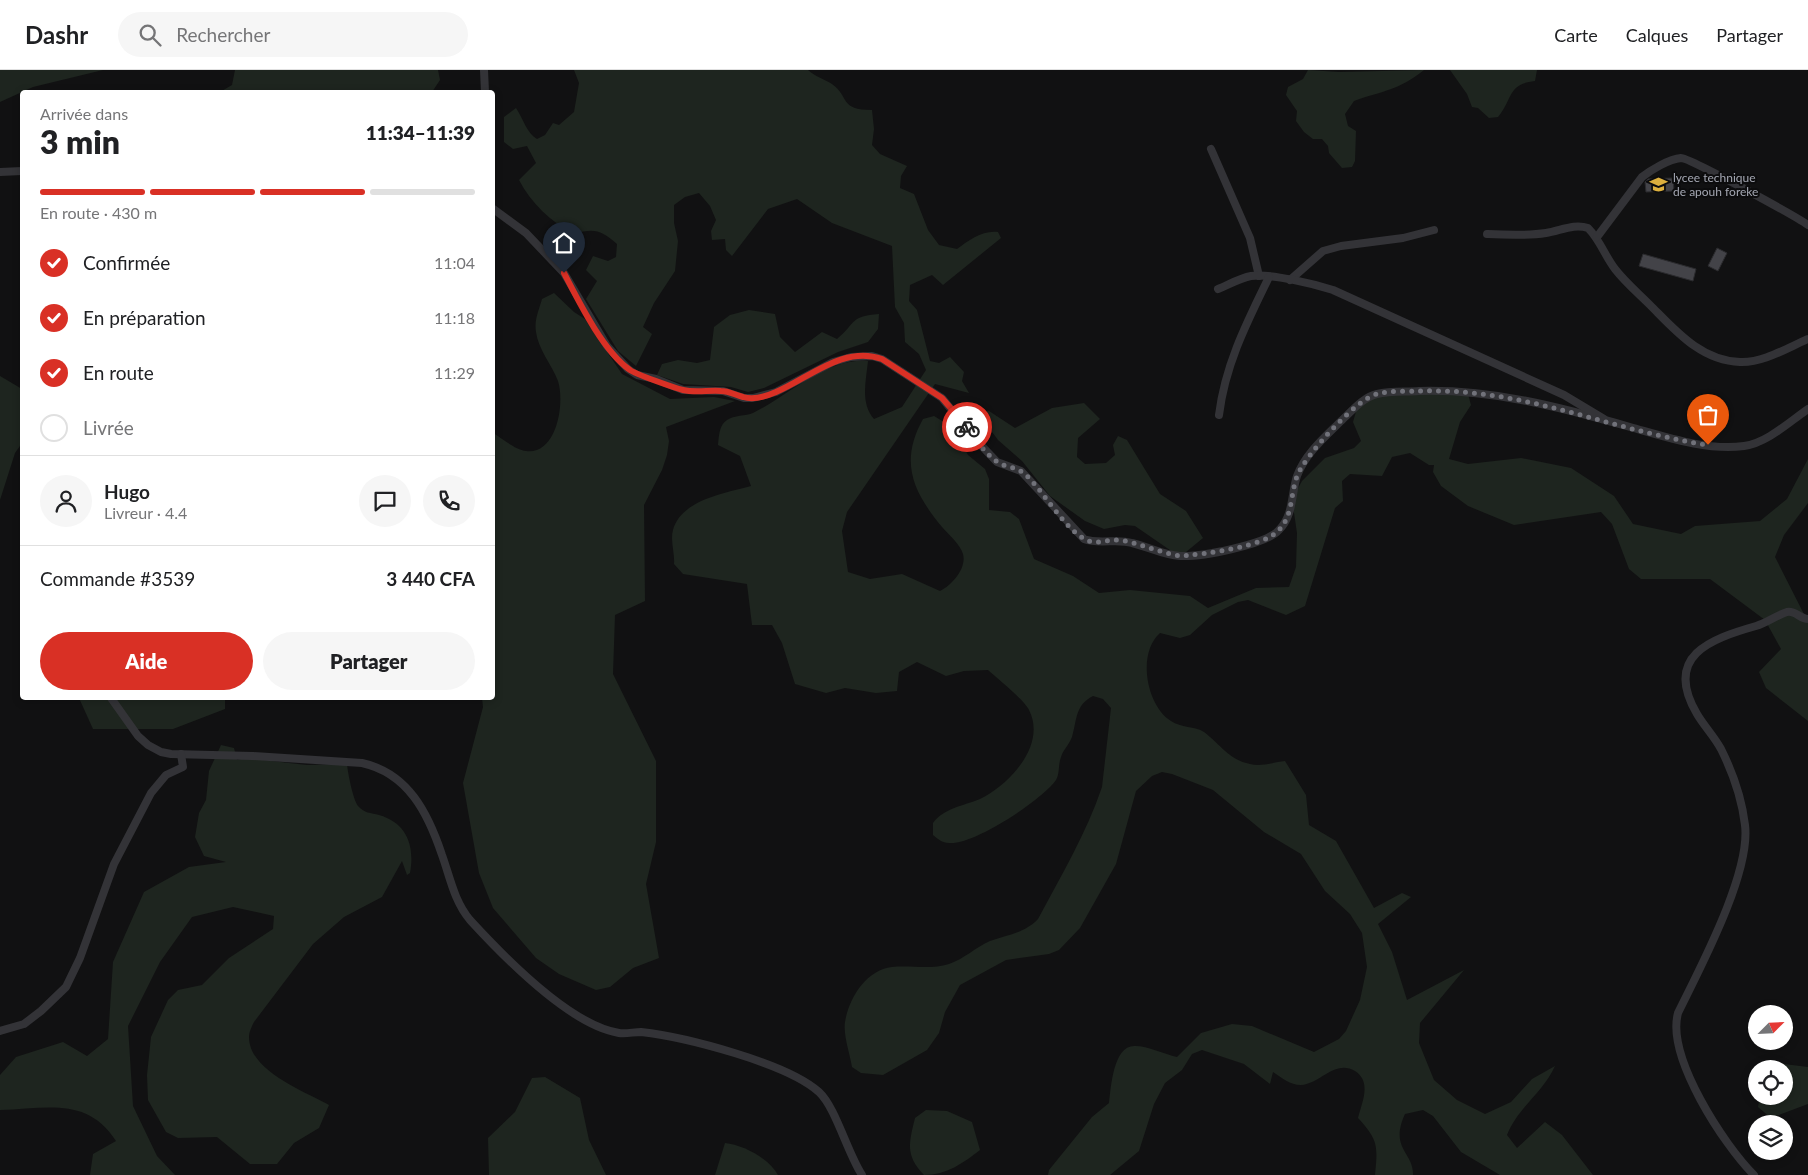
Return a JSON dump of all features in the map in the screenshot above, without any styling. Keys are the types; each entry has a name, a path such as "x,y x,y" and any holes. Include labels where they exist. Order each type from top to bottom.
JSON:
{"street":[{"path":"484,70 485,90"},
{"path":"1211,149 1250,238 1259,276"},
{"path":"1597,237 1642,177 1648,172 1680,158 1689,160 1755,196 1790,212 1808,225"},
{"path":"0,172 20,171"},
{"path":"495,210 526,232 564,273 607,346 628,369 637,375 683,390 723,391 744,398 753,398 776,392 833,362 851,357 872,356 882,359 942,398 976,440 997,462 1021,470 1070,525 1084,539 1094,543 1114,540 1125,541 1181,556 1234,547 1272,536 1279,530 1291,510 1298,475 1307,458 1355,408 1378,393 1439,391 1483,393 1538,403 1674,440 1724,447 1745,446 1762,440 1808,409"},
{"path":"1487,234 1518,236 1548,233 1582,226 1588,228 1597,237 1610,261 1623,279 1677,332 1701,351 1731,361 1750,362 1768,357 1808,339"},
{"path":"1290,280 1323,251 1341,246 1403,238 1434,230"},
{"path":"1218,289 1244,278 1259,276 1318,286 1356,299 1418,330 1448,341 1564,395 1606,420"},
{"path":"1219,415 1223,387 1240,336 1269,277"},
{"path":"1754,1175 1722,1134 1686,1071 1676,1027 1678,1012 1717,933 1729,900 1745,842 1745,825 1728,768 1721,749 1690,700 1686,675 1688,663 1699,650 1718,637 1758,626 1787,612 1794,612 1803,619 1808,619"},
{"path":"112,700 124,719 148,745 161,752 362,763 378,767 394,776 410,790 429,822 463,911 506,956 542,989 572,1013 610,1030 619,1033 640,1032 673,1038 735,1054 783,1070 806,1082 828,1103 851,1158 862,1175"},
{"path":"0,1031 24,1024 41,1012 66,987 80,958 114,864 151,793 166,775 183,768 181,754"}],"shaded area":[{"path":"0,70 103,70 20,90 20,93 0,102"},
{"path":"235,70 438,70 440,80 433,90 223,90 232,85"},
{"path":"574,70 808,70 832,84 838,89 846,102 854,108 872,110 874,129 872,145 880,154 907,166 901,176 900,188 914,194 928,230 939,245 957,249 982,234 998,232 1001,238 943,285 932,275 910,285 909,301 917,310 930,361 939,363 950,357 964,372 962,381 969,393 935,384 847,512 842,531 848,572 870,579 902,574 940,591 953,581 963,565 962,550 923,501 913,476 911,463 912,449 916,435 923,419 934,416 952,427 968,455 985,469 989,479 989,510 1010,512 1019,519 1034,559 1073,576 1099,593 1130,590 1190,596 1208,608 1256,588 1289,587 1296,567 1297,533 1292,499 1302,481 1325,458 1354,448 1361,441 1353,422 1359,401 1412,389 1468,394 1471,405 1460,422 1449,459 1468,464 1521,458 1571,468 1614,496 1633,524 1681,534 1695,526 1760,521 1787,499 1808,459 1808,503 1784,535 1775,557 1808,622 1808,721 1766,688 1759,672 1781,649 1765,620 1710,579 1641,579 1629,569 1612,524 1601,512 1514,525 1468,506 1441,486 1433,472 1434,465 1429,465 1410,453 1392,457 1382,476 1350,474 1342,481 1343,501 1335,508 1305,606 1286,615 1248,600 1238,602 1212,615 1190,635 1180,638 1160,633 1148,653 1147,665 1150,691 1162,713 1175,723 1204,732 1230,755 1243,762 1259,765 1285,761 1306,795 1309,825 1336,841 1374,908 1402,893 1411,897 1378,924 1392,952 1407,1000 1464,970 1420,1023 1419,1043 1434,1080 1457,1100 1485,1114 1511,1102 1532,1079 1555,1066 1544,1084 1517,1116 1507,1135 1517,1148 1545,1122 1562,1135 1593,1175 1500,1175 1461,1152 1433,1116 1423,1110 1405,1114 1401,1126 1401,1143 1410,1161 1413,1175 1375,1175 1375,1144 1370,1132 1358,1118 1364,1086 1360,1076 1355,1071 1341,1068 1308,1084 1301,1085 1283,1079 1273,1072 1270,1084 1244,1064 1202,1050 1192,1054 1182,1070 1165,1083 1154,1104 1139,1151 1110,1175 1048,1175 1049,1170 1092,1117 1109,1103 1114,1069 1122,1052 1128,1048 1135,1046 1145,1047 1177,1057 1201,1033 1232,1024 1252,1026 1314,1052 1339,1039 1346,1031 1360,1000 1367,967 1362,933 1350,914 1325,891 1301,854 1264,832 1213,790 1162,772 1152,776 1136,791 1116,864 1080,928 1059,950 1049,954 1006,960 960,985 945,1012 939,1033 927,1050 883,1075 861,1073 852,1067 846,1039 845,1022 847,1013 860,987 874,973 892,967 935,967 949,964 990,941 1022,931 1038,919 1081,838 1102,787 1111,708 1103,699 1093,696 1083,704 1078,714 1072,737 1061,757 1056,780 1037,799 1007,820 974,837 960,842 944,842 933,835 933,823 937,818 954,808 991,793 1013,774 1029,750 1033,737 1033,723 1029,710 1022,701 988,670 964,671 946,676 917,662 899,672 897,691 876,693 845,688 826,693 795,684 782,643 772,625 752,625 747,584 683,574 674,564 673,530 685,511 705,499 751,486 740,456 718,445 719,434 724,422 733,417 753,413 822,371 837,365 868,361 865,399 874,419 902,407 926,370 919,354 905,342 904,323 895,307 892,246 832,223 797,199 768,209 732,256 726,250 725,239 712,240 711,231 716,220 710,206 699,193 685,197 674,205 674,223 678,241 675,271 654,303 643,327 652,334 636,366 618,351 586,299 597,281 586,270 593,256 608,261 616,257 617,244 602,233 587,231 574,234 550,218 529,196 519,180 536,163 527,146 513,149 504,142 504,117 516,108 528,129 537,139 545,135 553,123 559,125 574,112 579,83"},
{"path":"1308,70 1339,72 1424,70 1398,86 1354,101 1345,114 1348,126 1356,131 1355,161 1352,167 1342,168 1329,153 1328,146 1322,139 1313,139 1304,132 1296,121 1297,111 1286,95 1288,87 1303,79"},
{"path":"1450,70 1537,70 1535,81 1520,85 1515,89 1498,117 1489,118 1478,108 1472,107 1467,94"},
{"path":"554,293 574,312 585,319 622,374 670,399 714,397 735,401 666,427 669,441 667,455 662,470 644,505 645,601 615,615 613,674 656,761 656,842 646,884 659,958 633,968 610,987 596,990 559,974 536,958 493,908 479,873 463,783 483,707 482,700 495,700 495,434 522,450 537,450 545,445 552,436 559,414 560,390 558,381 537,338 537,315 542,299"},
{"path":"749,310 775,314 780,337 795,352 822,332 837,339 854,321 863,316 879,314 878,329 868,342 838,352 764,388 748,392 731,387 683,384 657,375 662,364 678,360 697,363 710,360 714,327 730,315"},
{"path":"0,376 20,388 20,446 15,453 0,500"},
{"path":"1084,403 1100,419 1078,438 1077,457 1085,464 1106,463 1115,455 1113,445 1118,436 1127,440 1160,494 1186,511 1203,538 1180,557 1135,526 1125,525 1104,529 1085,521 1050,496 1022,461 998,440 978,413 989,411 1015,428 1052,408"},
{"path":"80,700 225,700 225,709 173,729 93,729"},
{"path":"221,745 234,748 237,760 244,758 307,765 347,764 358,806 365,811 389,819 407,837 411,854 410,873 407,875 402,861 382,897 344,917 313,944 254,1022 251,1029 249,1037 251,1049 268,1070 329,1105 319,1128 294,1143 277,1164 250,1164 217,1137 178,1138 166,1132 148,1100 147,1075 151,1037 168,1000 178,990 202,985 229,958 273,929 274,916 233,907 192,917 160,962 128,1026 133,1106 157,1156 175,1175 90,1175 93,1154 116,1141 105,1127 92,1117 79,1111 64,1108 0,1110 0,1075 16,1057 63,1042 87,1056 108,1039 113,962 144,892 189,867 226,862 204,856 195,837 199,813 206,800 209,771"},
{"path":"1793,1065 1808,1067 1808,1104 1779,1115 1767,1115 1758,1107 1758,1105 1793,1105"},
{"path":"545,1077 580,1098 589,1140 606,1175 489,1175 488,1138 515,1112 532,1078"},
{"path":"926,1110 947,1111 972,1122 980,1150 961,1164 947,1171 924,1175 911,1155 910,1142 915,1118"},
{"path":"725,1143 740,1146 755,1153 768,1163 778,1175 715,1175"}],"building":[{"name":"lycee technique de apouh foreke","path":"1673,178 1674,191 1646,192 1645,182 1648,179"},
{"path":"1717,248 1727,253 1718,271 1708,266"},
{"path":"1643,254 1696,269 1693,281 1639,266"}],"way so far":[{"path":"967,427 976,440 997,462 1021,470 1084,539 1094,543 1114,540 1125,541 1181,556 1196,555 1234,547 1272,536 1279,530 1291,510 1298,475 1307,458 1322,440 1355,408 1378,393 1450,391 1510,397 1606,420 1674,440 1708,445"}],"place":[{"name":"lycee technique de apouh foreke","path":"1659,185"}],"route":[{"path":"564,273 607,346 628,369 637,375 656,379 683,390 723,391 744,398 753,398 776,392 833,362 862,355 872,356 882,359 895,370 942,398 967,427"}]}
